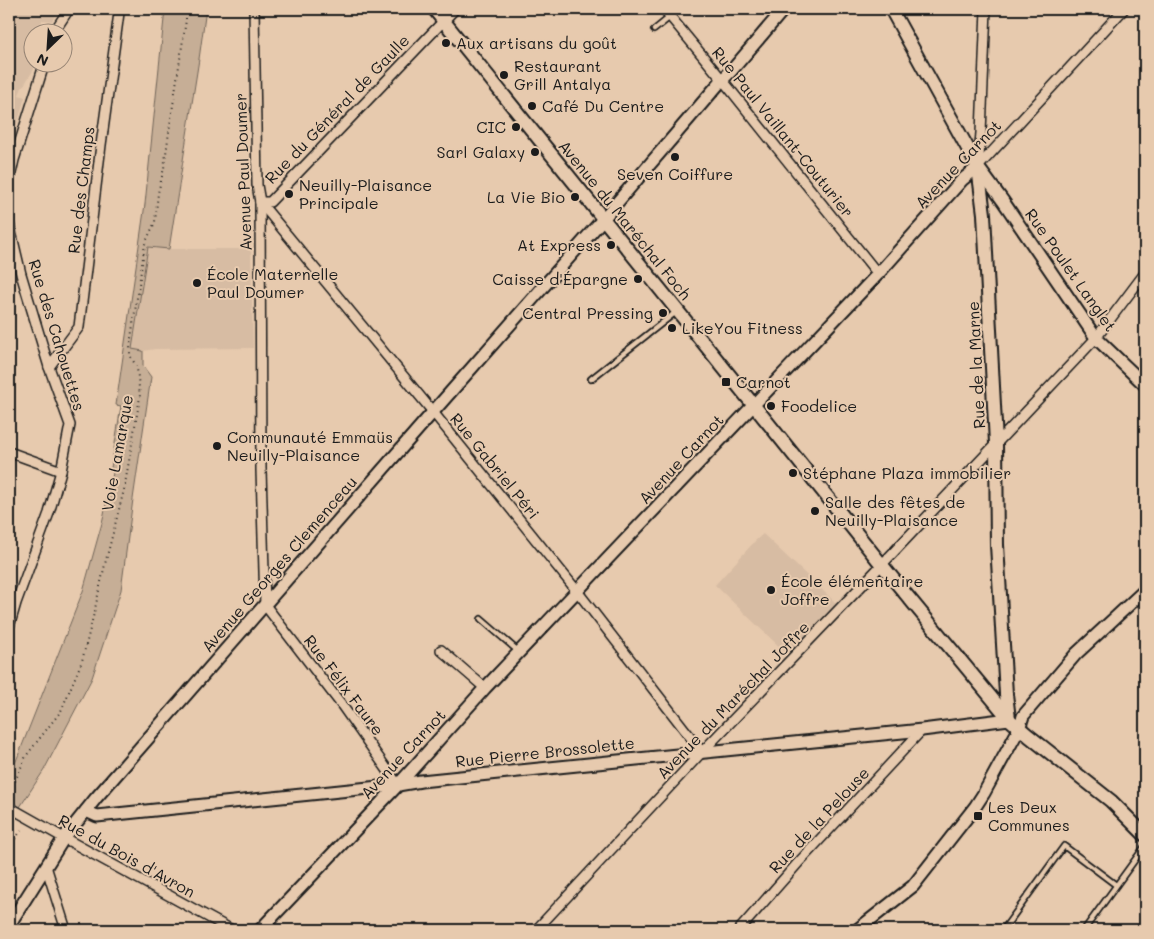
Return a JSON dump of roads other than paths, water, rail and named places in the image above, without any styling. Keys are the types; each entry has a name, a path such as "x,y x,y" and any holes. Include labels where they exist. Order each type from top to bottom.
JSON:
{"main road":[{"name":"Avenue du Maréchal Foch","path":"434,9 882,565 1009,719 1111,801 1145,835"},
{"path":"890,9 978,167"},
{"name":"Rue de la Marne","path":"978,167 984,214 996,443 996,545 1009,719"}],"street":[{"path":"61,22 69,9"},
{"name":"Rue des Champs","path":"50,367 79,327 119,13 117,9"},
{"name":"Avenue Paul Doumer","path":"254,9 257,185 260,202 261,470 265,605"},
{"name":"Rue du Général de Gaulle","path":"260,202 270,202 455,9"},
{"name":"Rue Paul Vaillant-Couturier","path":"664,9 878,274"},
{"name":"Avenue Georges Clemenceau","path":"9,925 64,838 86,811 784,9"},
{"name":"Rue de la Marne","path":"978,167 986,9"},
{"name":"Avenue Carnot","path":"260,930 398,785 485,688 878,274 962,180 978,167 1124,9"},
{"path":"9,182 14,160 42,72"},
{"name":"Rue Poulet Langlet","path":"978,167 1096,338 1145,385"},
{"name":"Rue Gabriel Péri","path":"260,202 578,592 702,752"},
{"name":"Rue des Cahouettes","path":"9,223 21,274 70,425 61,471 49,513 16,602 9,627"},
{"name":"Avenue du Maréchal Joffre","path":"536,930 702,752 1096,338 1145,273"},
{"path":"9,452 61,471"},
{"path":"857,930 913,886 975,807 1019,728 1023,716 1076,654 1145,590"},
{"name":"Rue Félix Faure","path":"265,605 341,704 398,785"},
{"path":"441,650 485,688"},
{"name":"Rue Pierre Brossolette","path":"86,811 97,816 922,730 1009,719"},
{"name":"Rue de la Pelouse","path":"739,930 798,863 922,730"},
{"name":"Rue du Bois d'Avron","path":"9,807 232,930"},
{"path":"46,866 66,930"}],"lane":[{"path":"654,30 670,17"},
{"path":"591,379 678,310"},
{"path":"481,619 520,653"},
{"path":"1004,930 1064,846 1116,885"},
{"path":"1084,930 1145,846"}],"place":[{"name":"Aux artisans du goût","path":"446,43"},
{"name":"Restaurant Grill Antalya","path":"504,75"},
{"name":"Café Du Centre","path":"532,106"},
{"name":"CIC","path":"516,127"},
{"name":"Sarl Galaxy","path":"535,152"},
{"name":"Seven Coiffure","path":"675,157"},
{"name":"Neuilly-Plaisance Principale","path":"289,194"},
{"name":"La Vie Bio","path":"575,197"},
{"name":"At Express","path":"611,245"},
{"name":"Caisse d'Épargne","path":"638,279"},
{"name":"École Maternelle Paul Doumer","path":"197,283"},
{"name":"Central Pressing","path":"663,313"},
{"name":"LikeYou Fitness","path":"672,328"},
{"name":"Carnot","path":"726,382"},
{"name":"Foodelice","path":"771,406"},
{"name":"Communauté Emmaüs Neuilly-Plaisance","path":"217,446"},
{"name":"Stéphane Plaza immobilier","path":"793,473"},
{"name":"Salle des fêtes de Neuilly-Plaisance","path":"815,511"},
{"name":"École élémentaire Joffre","path":"771,590"},
{"name":"Les Deux Communes","path":"978,816"}]}
